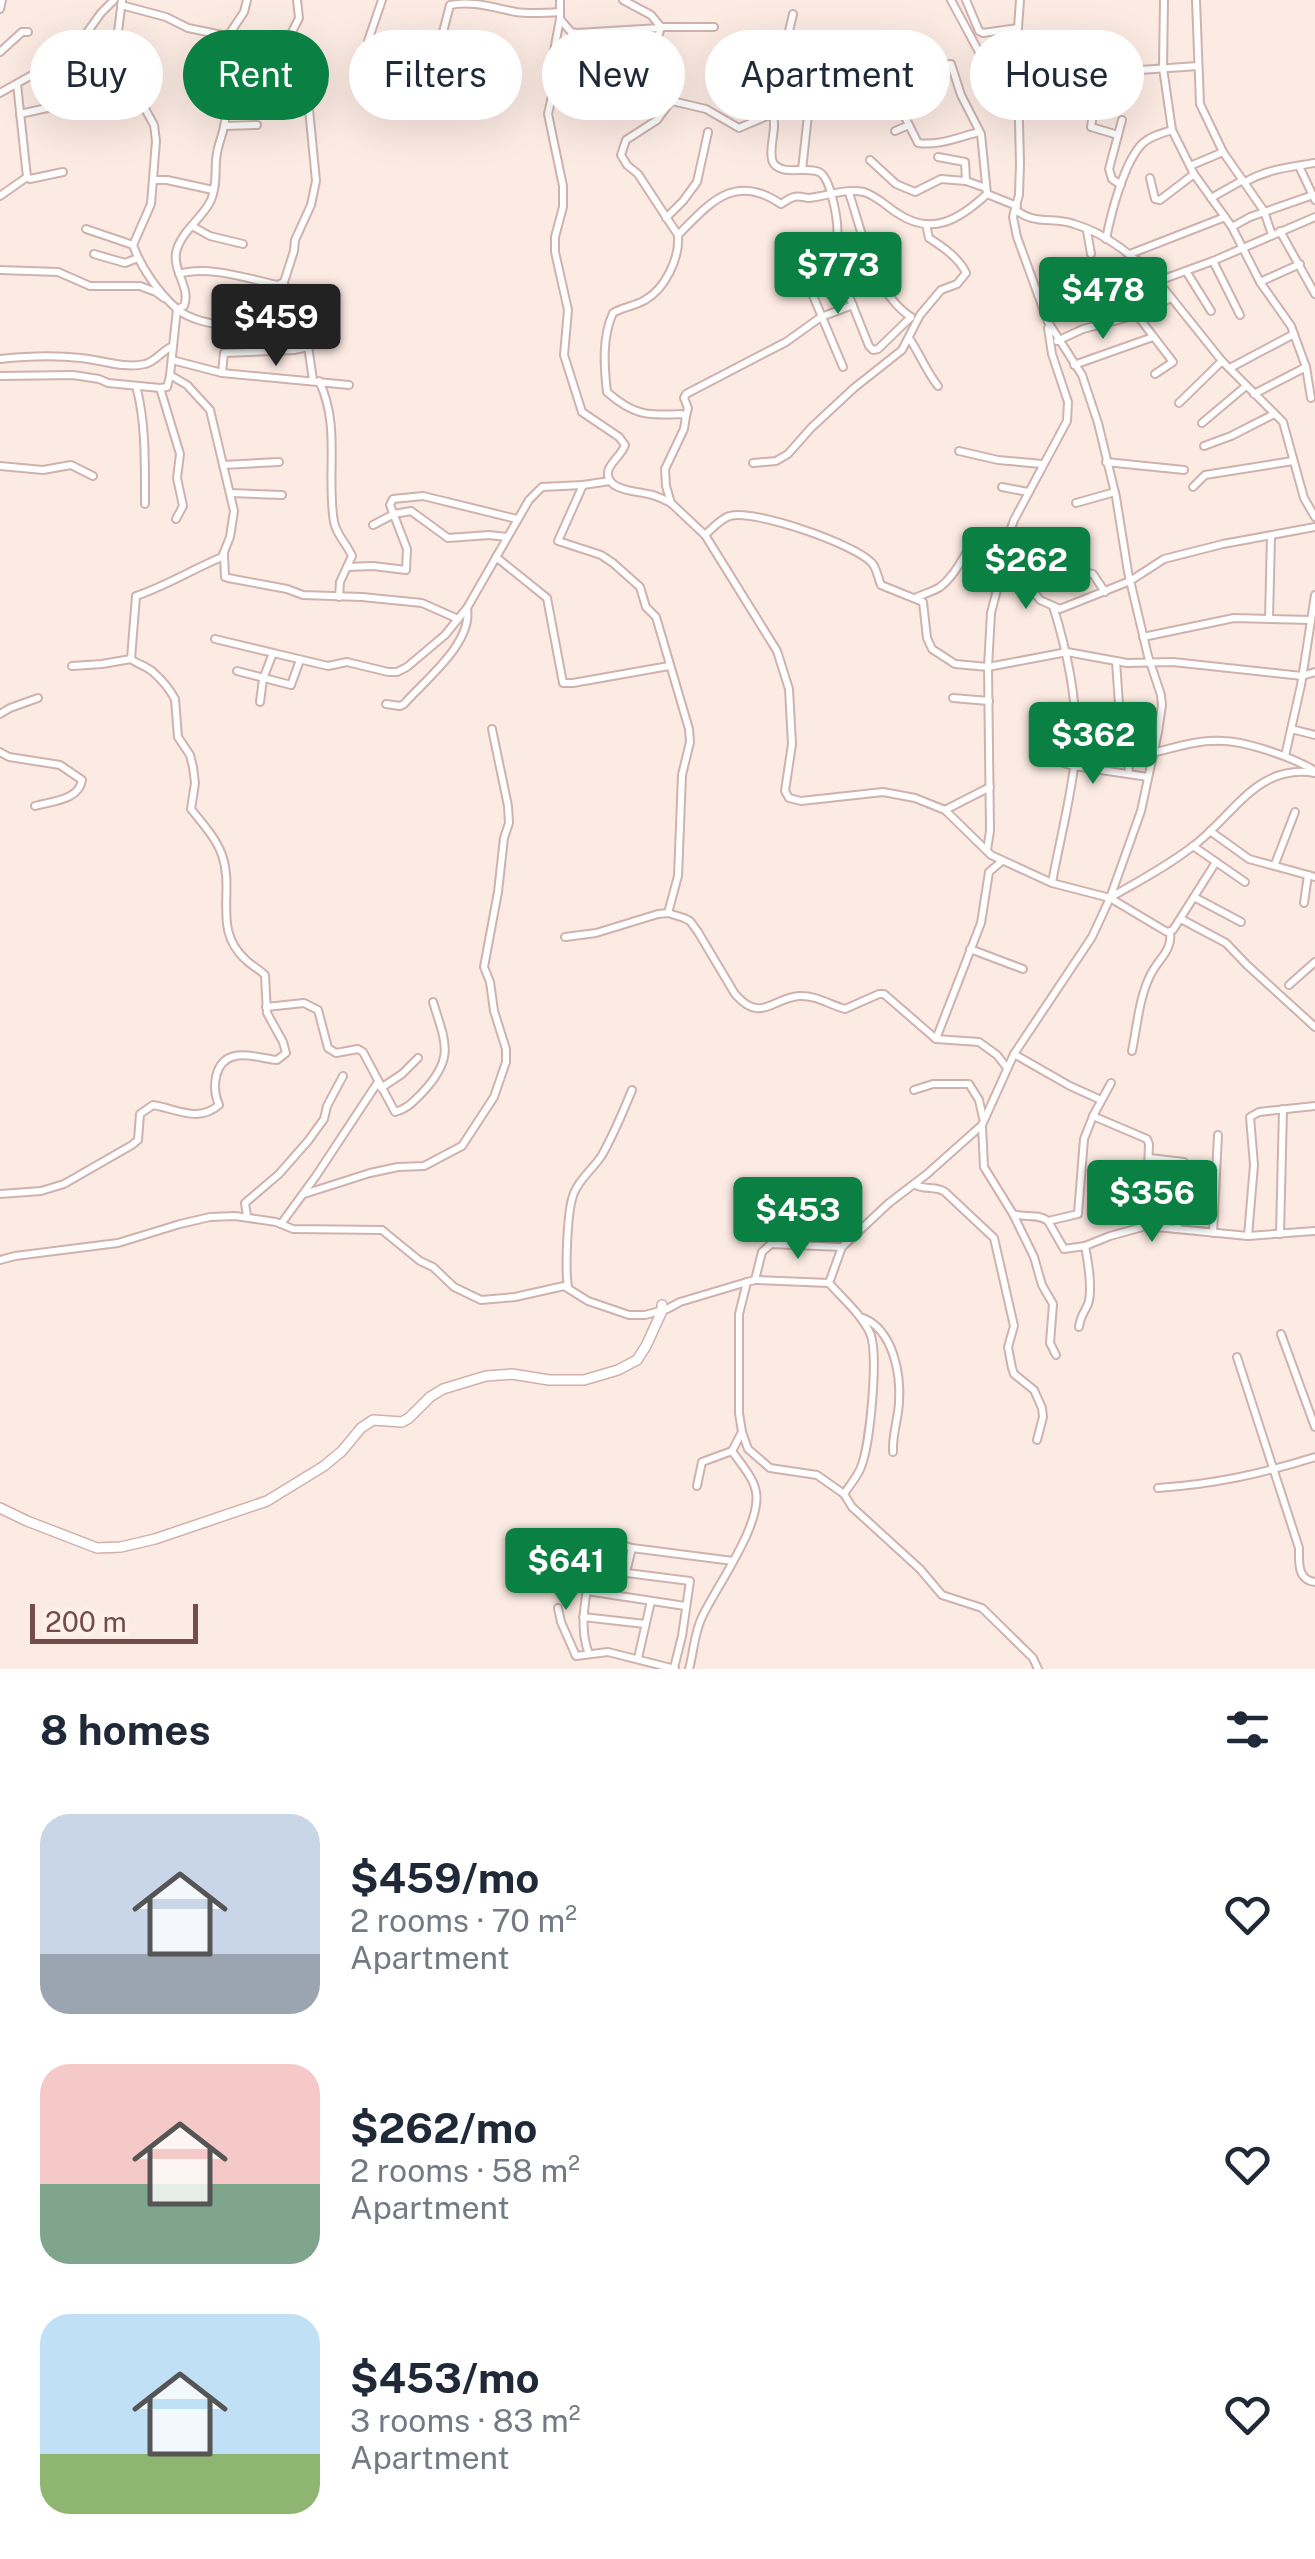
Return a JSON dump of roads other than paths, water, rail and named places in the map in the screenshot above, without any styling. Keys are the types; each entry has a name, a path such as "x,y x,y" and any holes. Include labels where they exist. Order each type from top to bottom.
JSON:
{"street":[{"path":"0,8 2,0"},
{"path":"232,30 248,0"},
{"path":"297,0 299,18 282,57 284,68 297,78 309,109 316,181 284,282 286,302 291,315 306,332 316,381 328,406 333,435 334,524 352,552 340,582 339,597"},
{"path":"372,30 382,0"},
{"path":"560,0 554,86 548,114 563,186 555,252 568,310 564,355 582,412 625,445 610,467 610,480 621,489 651,494 671,503 705,536 777,651 789,689 792,744 784,791 801,801 883,792 900,794 944,810 1003,860 1052,883 1110,898 1170,932"},
{"path":"623,0 650,15 661,28"},
{"path":"951,0 970,35"},
{"path":"966,0 982,33 1019,28 1020,0"},
{"path":"1164,0 1163,68 1172,130 1192,170 1226,217 1260,282 1294,334 1306,367 1311,398"},
{"path":"1196,0 1200,104 1222,152 1300,264 1315,294"},
{"path":"444,30 450,5 456,1 560,16 572,32 578,33 714,26"},
{"path":"0,93 73,52 102,12 119,2 198,30"},
{"path":"119,2 114,63 120,78 139,98 154,125 156,141 151,204 133,245 169,302"},
{"path":"788,30 793,14"},
{"path":"0,52 22,32 28,32"},
{"path":"678,235 714,200 732,191 755,191 780,204 796,196 864,192 906,220 926,224 943,223 966,214 986,191 979,132 950,64"},
{"path":"1144,68 1198,66"},
{"path":"916,68 918,90 912,94 903,96 885,84 887,73 892,70 916,68"},
{"path":"17,84 27,177"},
{"path":"20,114 30,112"},
{"path":"177,309 184,306 187,298 179,274 177,248 211,200 224,120"},
{"path":"657,120 626,140 621,155 678,235 679,244 662,285 644,300 613,313 606,327 606,392 648,416 686,416"},
{"path":"726,120 740,128 758,120"},
{"path":"774,120 773,162 783,168 822,173 832,194 838,240 832,251 873,350 966,273 944,247 928,238 926,224"},
{"path":"802,170 807,120"},
{"path":"907,120 918,143 923,144 979,132"},
{"path":"830,1283 842,1247 982,1122 1014,1054 1092,936 1141,811 1162,704 1130,581 1115,492 1089,392 1048,322 1017,236 1013,217 1019,196 1020,120"},
{"path":"1092,120 1091,127 1118,136"},
{"path":"1121,185 1110,176 1122,120"},
{"path":"224,126 258,125"},
{"path":"895,131 909,125"},
{"path":"1106,240 1121,185 1144,142 1172,130"},
{"path":"666,218 697,182 708,132"},
{"path":"1150,178 1155,199 1160,200 1192,170 1222,152"},
{"path":"938,157 965,162 966,181"},
{"path":"870,160 896,184 915,192 942,179 966,181 1022,215 1087,229 1134,257 1222,361 1283,422 1304,498 1315,517"},
{"path":"1212,198 1258,174 1285,166 1315,164"},
{"path":"1232,227 1264,212 1314,198 1300,166"},
{"path":"27,177 63,172"},
{"path":"0,196 27,177"},
{"path":"153,180 214,190"},
{"path":"849,192 872,262 890,299 914,319"},
{"path":"1100,284 1134,257 1226,217"},
{"path":"1158,282 1315,217"},
{"path":"192,226 210,236 243,244"},
{"path":"86,229 133,245"},
{"path":"1087,229 1092,254"},
{"path":"94,254 125,263 138,258"},
{"path":"1213,261 1240,315"},
{"path":"1260,282 1300,264"},
{"path":"801,267 843,367"},
{"path":"0,270 58,272 90,286 140,286 156,292 184,314 215,325 263,324 291,315"},
{"path":"1186,271 1211,310"},
{"path":"179,274 215,273 278,285 284,282"},
{"path":"1038,295 1060,286"},
{"path":"1058,340 1137,315 1171,298"},
{"path":"671,503 664,470 684,429 688,412 686,394 786,342 821,317 853,305"},
{"path":"0,376 73,375 136,386 168,385 177,309"},
{"path":"1137,315 1174,362 1155,374"},
{"path":"754,463 776,461 788,454 854,388 902,350 914,319"},
{"path":"987,850 991,612 1010,537 1028,492 1068,421 1068,402 1052,354 1048,322"},
{"path":"1230,368 1294,334"},
{"path":"1074,365 1153,337"},
{"path":"909,338 938,386"},
{"path":"0,359 65,356 114,364 146,364 172,346"},
{"path":"222,373 224,353 309,346"},
{"path":"172,360 222,373 349,385"},
{"path":"1179,403 1222,361"},
{"path":"1254,394 1306,367"},
{"path":"170,375 188,385 210,410 234,511 224,554 225,577 303,595 422,604 458,619"},
{"path":"136,386 146,458 145,504"},
{"path":"1202,423 1246,386"},
{"path":"160,388 180,454 177,478 182,506 176,519"},
{"path":"1204,446 1274,414"},
{"path":"959,451 1042,464"},
{"path":"1193,488 1205,475 1294,461"},
{"path":"223,464 278,462"},
{"path":"1106,462 1184,470"},
{"path":"0,466 43,470 71,465 94,476"},
{"path":"215,640 328,666 347,662 397,672 445,635 467,608 517,519 542,487 610,480"},
{"path":"583,485 558,540 600,555 640,587 646,607 656,617 690,738 682,775 678,876 668,913"},
{"path":"1002,488 1028,492"},
{"path":"1076,503 1115,492"},
{"path":"230,493 282,495"},
{"path":"347,567 406,570 407,549 390,502 393,498 424,496 517,519"},
{"path":"373,525 404,511 416,513 448,538 506,538"},
{"path":"705,536 724,518 734,516 813,531 871,562 881,585 923,602 932,649 955,664 988,667 1067,652 1128,664 1174,662 1302,676 1315,672"},
{"path":"1010,537 1010,549 1022,577 1040,600 1060,609 1130,581 1164,559 1315,527"},
{"path":"916,598 940,586 982,534 1010,537"},
{"path":"1270,619 1272,536"},
{"path":"1027,562 1034,538"},
{"path":"0,1194 41,1191 64,1184 132,1145 138,1140 140,1114 149,1106 191,1115 216,1110 219,1106 215,1084 224,1061 236,1056 277,1060 286,1053 266,1007 266,975 247,961 231,940 225,919 228,881 222,853 191,809 194,767 178,737 175,699 152,671 131,659 136,596 224,554"},
{"path":"496,556 547,598 563,683 669,666"},
{"path":"1014,560 1093,574 1105,592"},
{"path":"1284,756 1315,595"},
{"path":"1052,883 1074,766 1076,727 1067,652 1053,606"},
{"path":"386,704 404,704 433,674 458,642 468,620 467,608"},
{"path":"1144,637 1234,618 1311,620"},
{"path":"260,702 273,653"},
{"path":"72,666 131,659"},
{"path":"237,670 291,685 300,660"},
{"path":"1116,661 1128,774"},
{"path":"0,714 38,698"},
{"path":"953,698 989,701"},
{"path":"304,1194 398,1167 424,1166 462,1146 494,1097 506,1050 484,966 509,813 492,729"},
{"path":"1291,729 1315,735"},
{"path":"1153,753 1227,740 1284,756 1315,772"},
{"path":"0,752 8,757 60,765 82,780 78,792 71,796 35,806"},
{"path":"1046,758 1148,777"},
{"path":"1110,898 1193,846 1246,795 1274,775 1315,772"},
{"path":"944,810 990,787"},
{"path":"1275,864 1295,812"},
{"path":"1210,831 1249,859 1312,876 1304,903"},
{"path":"1193,846 1245,882"},
{"path":"936,1039 981,923 989,872 1003,860"},
{"path":"1170,932 1216,862"},
{"path":"1194,897 1241,922"},
{"path":"565,938 668,913 690,921 735,994 752,1007 767,1009 797,996 845,1009 884,994 936,1039 979,1042 997,1055 1006,1068"},
{"path":"1181,919 1226,943 1315,1027"},
{"path":"1132,1050 1145,988 1170,948 1170,932"},
{"path":"970,949 1023,969"},
{"path":"1289,984 1315,962"},
{"path":"266,1007 304,1002 318,1010 328,1048 336,1053 358,1049 363,1052 395,1112 402,1111 438,1076 445,1056 432,1002"},
{"path":"1014,1054 1102,1100"},
{"path":"280,1224 379,1085 402,1074 418,1058"},
{"path":"248,1217 244,1204 280,1174 308,1141 324,1119 343,1076"},
{"path":"1048,1220 1078,1214 1084,1139 1111,1083"},
{"path":"914,1090 933,1084 969,1084 979,1100 984,1167 1013,1214 1052,1304 1050,1343 1056,1355"},
{"path":"568,1287 571,1202 576,1188 607,1146 632,1090"},
{"path":"1248,1236 1254,1164 1250,1117 1259,1112 1315,1106"},
{"path":"1280,1234 1283,1109"},
{"path":"1093,1116 1143,1136 1149,1144 1146,1226"},
{"path":"1213,1233 1218,1135"},
{"path":"1148,1158 1184,1162 1177,1229"},
{"path":"914,1184 946,1192 994,1238 1014,1321 1008,1347 1012,1368 1034,1390 1044,1417 1037,1440"},
{"path":"1013,1214 1048,1220 1061,1248 1068,1250 1146,1226 1248,1236 1315,1232"},
{"path":"0,1260 118,1244 210,1217 248,1217 293,1229 382,1230 454,1287 481,1300 559,1286 568,1287 588,1300 644,1316 751,1281 830,1283 860,1316 874,1345 871,1412 861,1469 844,1494"},
{"path":"842,1247 771,1244 762,1252 739,1314 739,1412 748,1448 770,1468 817,1474 844,1494 852,1507 920,1569 942,1595 982,1608 1033,1658 1038,1669"},
{"path":"1078,1327 1089,1294 1085,1246"},
{"path":"0,1508 97,1548 155,1539 267,1500 324,1466 373,1420 402,1422 442,1389 486,1376 512,1374 584,1380 618,1370 637,1360 662,1308"},
{"path":"860,1316 873,1322 888,1339 898,1376 893,1452"},
{"path":"1281,1334 1315,1427"},
{"path":"1237,1357 1299,1548 1299,1568 1302,1576 1315,1582"},
{"path":"697,1486 702,1462 732,1451 742,1432"},
{"path":"689,1669 702,1616 752,1520 757,1496 732,1451"},
{"path":"1158,1488 1205,1485 1315,1457"},
{"path":"566,1546 581,1538 600,1538 632,1548 733,1560"},
{"path":"626,1572 632,1548"},
{"path":"558,1608 560,1622 576,1656 608,1652 675,1669 690,1581 572,1566"},
{"path":"589,1654 584,1642 584,1616 591,1567"},
{"path":"587,1591 685,1606"},
{"path":"638,1658 651,1601"},
{"path":"584,1616 645,1624"}]}
